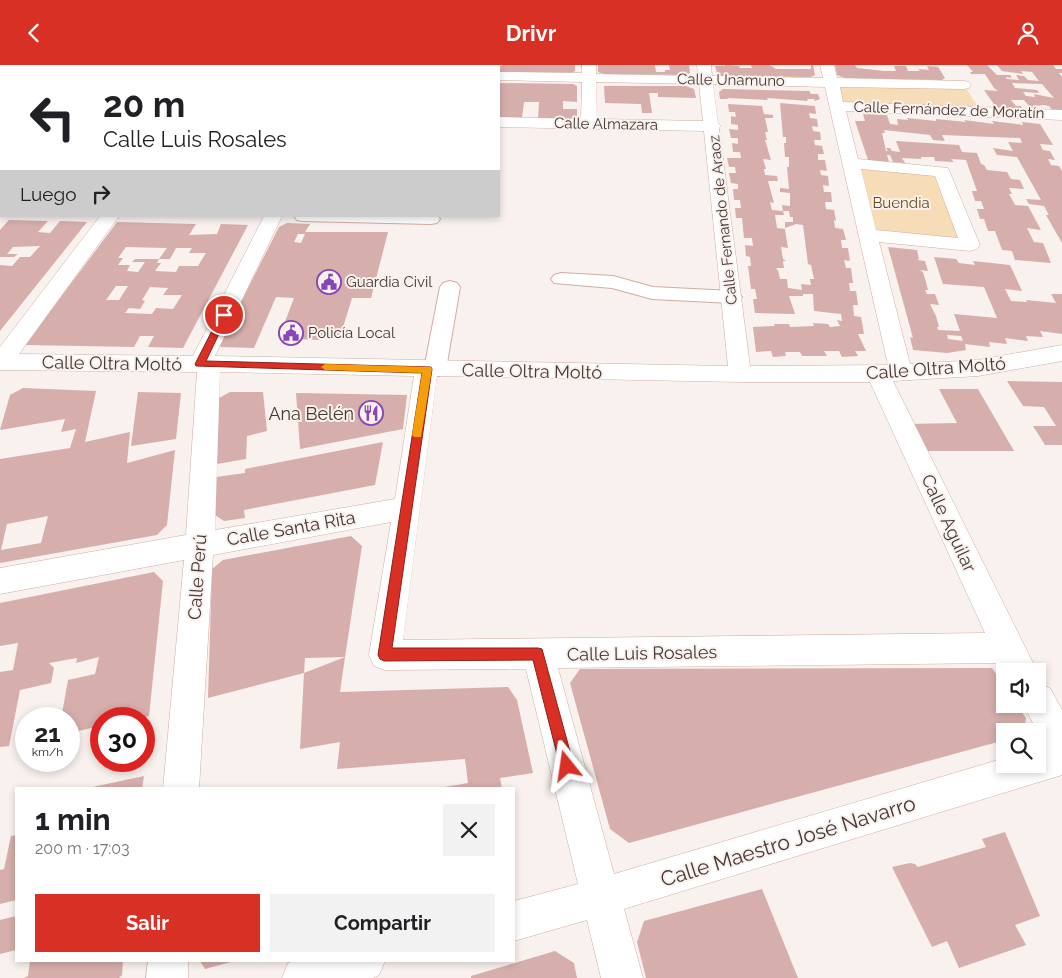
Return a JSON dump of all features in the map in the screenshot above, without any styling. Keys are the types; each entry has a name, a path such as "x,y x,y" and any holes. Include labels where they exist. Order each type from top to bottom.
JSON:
{"street":[{"name":"Calle Unamuno","path":"500,76 589,71 829,73 964,85"},
{"path":"589,71 589,124"},
{"name":"Calle Fernando de Araoz","path":"705,72 713,126 740,375"},
{"path":"955,72 981,112"},
{"name":"Calle Aguilar","path":"829,73 868,235 889,373 1015,660"},
{"name":"Calle Fernández de Moratín","path":"837,106 1056,115"},
{"path":"1056,115 1062,133"},
{"name":"Calle Almazara","path":"500,122 713,126"},
{"path":"852,163 942,172 970,245 868,235"},
{"path":"2,367 109,217"},
{"path":"204,364 273,217"},
{"path":"346,217 431,219"},
{"path":"561,279 613,282 652,293 732,297"},
{"path":"431,369 450,287"},
{"name":"Calle Oltra Moltó","path":"2,367 204,364 740,375 889,373 978,368 1062,353"},
{"name":"Calle Perú","path":"181,787 200,544 204,364"},
{"name":"Calle Luis Rosales","path":"431,369 406,508 384,655 538,654 1015,660"},
{"name":"Calle Santa Rita","path":"0,581 406,508"},
{"path":"538,654 622,978"},
{"path":"1045,713 1062,744"},
{"name":"Calle Maestro José Navarro","path":"515,921 601,897 1062,758"},
{"path":"167,978 168,962"},
{"path":"303,978 361,962"}],"green space":[{"path":"831,82 964,85 981,112 837,106"},
{"name":"Buendia","path":"852,163 942,172 970,245 868,235"}],"building":[{"path":"575,65 575,71 571,73 500,72 500,66"},
{"path":"598,65 655,65 656,72 665,72 665,70 670,70 669,65 689,65 690,73 685,75 604,74 598,72"},
{"path":"751,65 769,65 776,69 811,69 811,65 813,65 815,75 811,77 720,76 715,66 739,66 740,68 752,68"},
{"path":"835,65 855,65 857,68 884,71 896,71 894,66 906,66 908,71 920,71 918,69 929,70 927,66 938,67 945,78 942,80 845,78 837,75"},
{"path":"967,65 987,65 997,75 1010,75 1012,78 1006,77 1007,79 1019,80 1016,75 1024,76 1028,80 1039,81 1032,72 1021,71 1023,74 1002,71 997,65 1053,65 1056,69 1062,69 1062,73 1059,73 1062,77 1062,111 1053,111 1049,106 1043,105 1036,106 1040,111 1032,110 1024,100 1011,100 1016,106 1021,106 1023,110 996,107 984,90 998,91 985,74 971,74 970,72 973,72","holes":["1012,83 1042,84 1054,98 1034,94 1035,97 1026,96 1023,92 1039,93 1037,90 1015,88"]},
{"path":"500,83 573,84 577,86 577,102 563,101 563,109 577,109 577,119 538,119 539,102 524,102 522,118 500,118"},
{"path":"604,86 686,86 694,89 696,98 658,97 658,93 649,93 652,113 642,113 641,104 605,103"},
{"path":"723,89 809,91 811,94 818,94 820,99 815,101 814,99 807,99 808,101 767,98 768,100 720,99 719,92"},
{"path":"780,103 815,106 816,114 809,113 810,118 817,119 818,127 812,126 813,131 820,132 821,140 814,140 815,145 822,146 824,154 818,154 818,160 825,160 827,171 820,170 821,175 828,176 829,186 823,185 824,192 831,192 832,202 825,202 826,209 834,210 835,228 843,229 846,240 841,240 842,248 848,248 850,261 844,260 846,268 851,268 853,283 849,283 850,291 856,291 858,305 853,305 854,316 861,317 864,334 858,334 866,351 855,351 858,356 842,357 839,351 824,351 827,356 802,356 800,352 785,352 786,356 773,357 771,351 756,352 753,327 775,326 774,324 789,324 790,327 814,326 813,323 828,324 830,327 840,326 837,320 842,321 841,314 814,311 813,294 789,296 795,314 755,313 753,299 757,299 755,289 751,289 748,266 751,266 750,257 746,256 745,245 753,246 752,238 744,238 742,218 736,218 735,208 741,208 740,200 734,200 733,189 738,189 738,184 731,183 729,173 736,173 735,167 729,167 727,158 741,158 740,152 733,152 732,143 738,144 738,138 731,138 729,129 738,130 738,125 731,124 731,116 736,117 735,112 729,112 728,104 762,106 764,114 773,115 773,118 765,118 768,132 765,132 767,140 765,140 771,160 763,159 766,169 764,169 765,175 777,176 778,181 768,181 774,203 770,202 772,210 783,211 782,205 790,206 790,193 780,192 780,188 789,189 787,167 789,167 789,157 785,157 784,143 786,143 786,137 783,137","holes":["783,211 789,211 790,217 793,217 793,222 785,222 785,228 796,224 803,225 808,264 811,265 814,279 810,279 811,285 801,284 802,290 788,288 787,279 780,279 776,268 784,268 783,261 786,261 783,259 781,247 788,248 785,229 777,228 775,215 784,215"]},
{"path":"863,114 887,115 890,124 898,125 897,119 908,120 907,118 966,122 964,120 994,124 992,121 1023,125 1022,122 1040,124 1053,145 1040,144 1043,150 1050,151 1055,160 1048,159 1051,165 1059,166 1062,171 1062,243 1046,215 1049,215 1044,206 1029,204 1026,199 1041,200 1017,157 997,155 993,148 1013,151 1008,142 1022,143 1020,138 942,135 945,141 933,140 930,135 884,130 885,133 882,133 886,151 888,151 886,148 890,148 892,151 900,152 896,141 959,145 962,152 977,153 981,164 987,170 1007,172 1011,179 1020,180 1024,189 1009,188 1012,194 1009,194 1015,205 1028,206 1041,230 1027,228 1034,242 1043,243 1051,263 1015,260 1012,251 1002,250 995,231 988,231 984,219 980,219 977,209 984,209 981,201 975,201 972,191 977,191 966,160 951,159 954,162 935,161 934,157 921,157 921,159 902,158 905,163 893,162 890,155 887,155 889,162 868,160 855,121 865,121"},
{"path":"9,220 48,221 38,232 50,233 60,221 87,222 0,331 0,265 12,266 20,257 30,257 40,246 13,247 7,254 18,254 14,257 0,257 0,230"},
{"path":"117,222 196,224 189,235 217,234 221,224 248,225 183,348 148,347 154,336 140,336 134,347 25,345","holes":["126,247 167,248 159,259 135,259 132,262 145,262 138,272 127,271 130,265 118,265 123,258 118,258","176,248 192,248 189,253 206,253 198,266 179,266 176,272 155,271 161,263 157,263 159,259 170,259","116,286 128,286 119,300 106,300","150,287 168,288 163,295 182,295 173,309 156,308 152,314 125,313 129,308 140,309 145,301 142,300"]},
{"name":"Guardia Civil","path":"287,223 310,224 305,232 388,232 371,298 352,298 340,337 321,337 319,340 298,339 300,336 280,335 294,298 276,297 254,348 221,347 219,345 279,227","holes":["298,234 305,234 301,243 294,242"]},
{"path":"888,247 917,250 919,259 917,260 925,261 928,271 919,270 923,272 928,290 925,290 927,294 935,294 939,305 930,304 936,316 938,330 960,331 954,314 997,318 984,287 943,284 934,257 956,259 959,263 975,265 973,261 1010,265 1022,291 1005,289 1011,301 1027,302 1026,300 1056,303 1051,294 1062,294 1062,334 1040,331 1043,337 1026,336 1028,341 1005,338 1007,344 989,342 990,347 965,344 966,350 947,353 913,350 910,337 913,338","holes":["947,335 961,336 963,341 948,339"]},
{"path":"1007,381 1062,382 1062,445 1045,445 1033,426 1056,426 1044,407 1023,406"},
{"path":"23,388 96,391 85,442 130,432 127,463 175,450 167,525 157,535 0,563 0,459 70,448 76,429 61,432 65,419 0,430 10,395","holes":["48,516 41,543 1,550 7,524"]},
{"path":"939,389 978,389 1014,451 922,451 908,424 957,423"},
{"path":"138,392 181,393 176,439 131,446"},
{"path":"230,392 263,392 267,431 247,436 246,459 217,464 219,398"},
{"path":"296,393 407,395 403,429 300,449"},
{"path":"383,442 375,485 244,510 245,518 224,521 215,515 216,477 245,473 245,469"},
{"path":"351,536 362,546 345,657 305,658 304,673 208,698 212,569 223,560"},
{"path":"154,572 163,581 150,707 90,707 90,728 80,731 80,707 63,707 68,680 95,674 99,657 76,663 77,658 49,663 54,668 51,683 20,690 17,707 15,707 9,746 0,747 0,672 13,670 18,643 0,646 0,603"},
{"path":"345,657 340,692 508,687 517,700 533,773 500,778 502,787 445,787 468,783 465,759 337,769 340,742 300,749 304,673"},
{"path":"992,668 996,674 996,713 1022,713 1026,718 1025,723 996,723 996,742 629,843 610,829 570,683 580,669"},
{"path":"144,776 142,787 93,787"},
{"path":"1005,832 1040,916 1015,925 1026,945 959,968 947,941 932,947 892,867 910,863 918,867 986,847 982,839"},
{"path":"15,835 15,900 0,904 0,870 4,869 11,836"},
{"path":"762,889 798,978 646,978 637,942 644,921"},
{"path":"15,916 15,950 0,954 0,920"},
{"path":"555,951 574,963 577,978 471,978 471,976"},
{"path":"30,962 123,962 122,975 119,978 24,978 28,976"},
{"path":"201,962 231,962 205,969"}],"slow traffic":[{"path":"325,367 428,369 417,435"}],"place":[{"name":"Guardia Civil","path":"329,282"},
{"name":"Policía Local","path":"291,333"},
{"name":"Ana Belén","path":"371,413"}],"route":[{"path":"224,315 200,364 428,369 384,655 538,654 567,766"}]}
